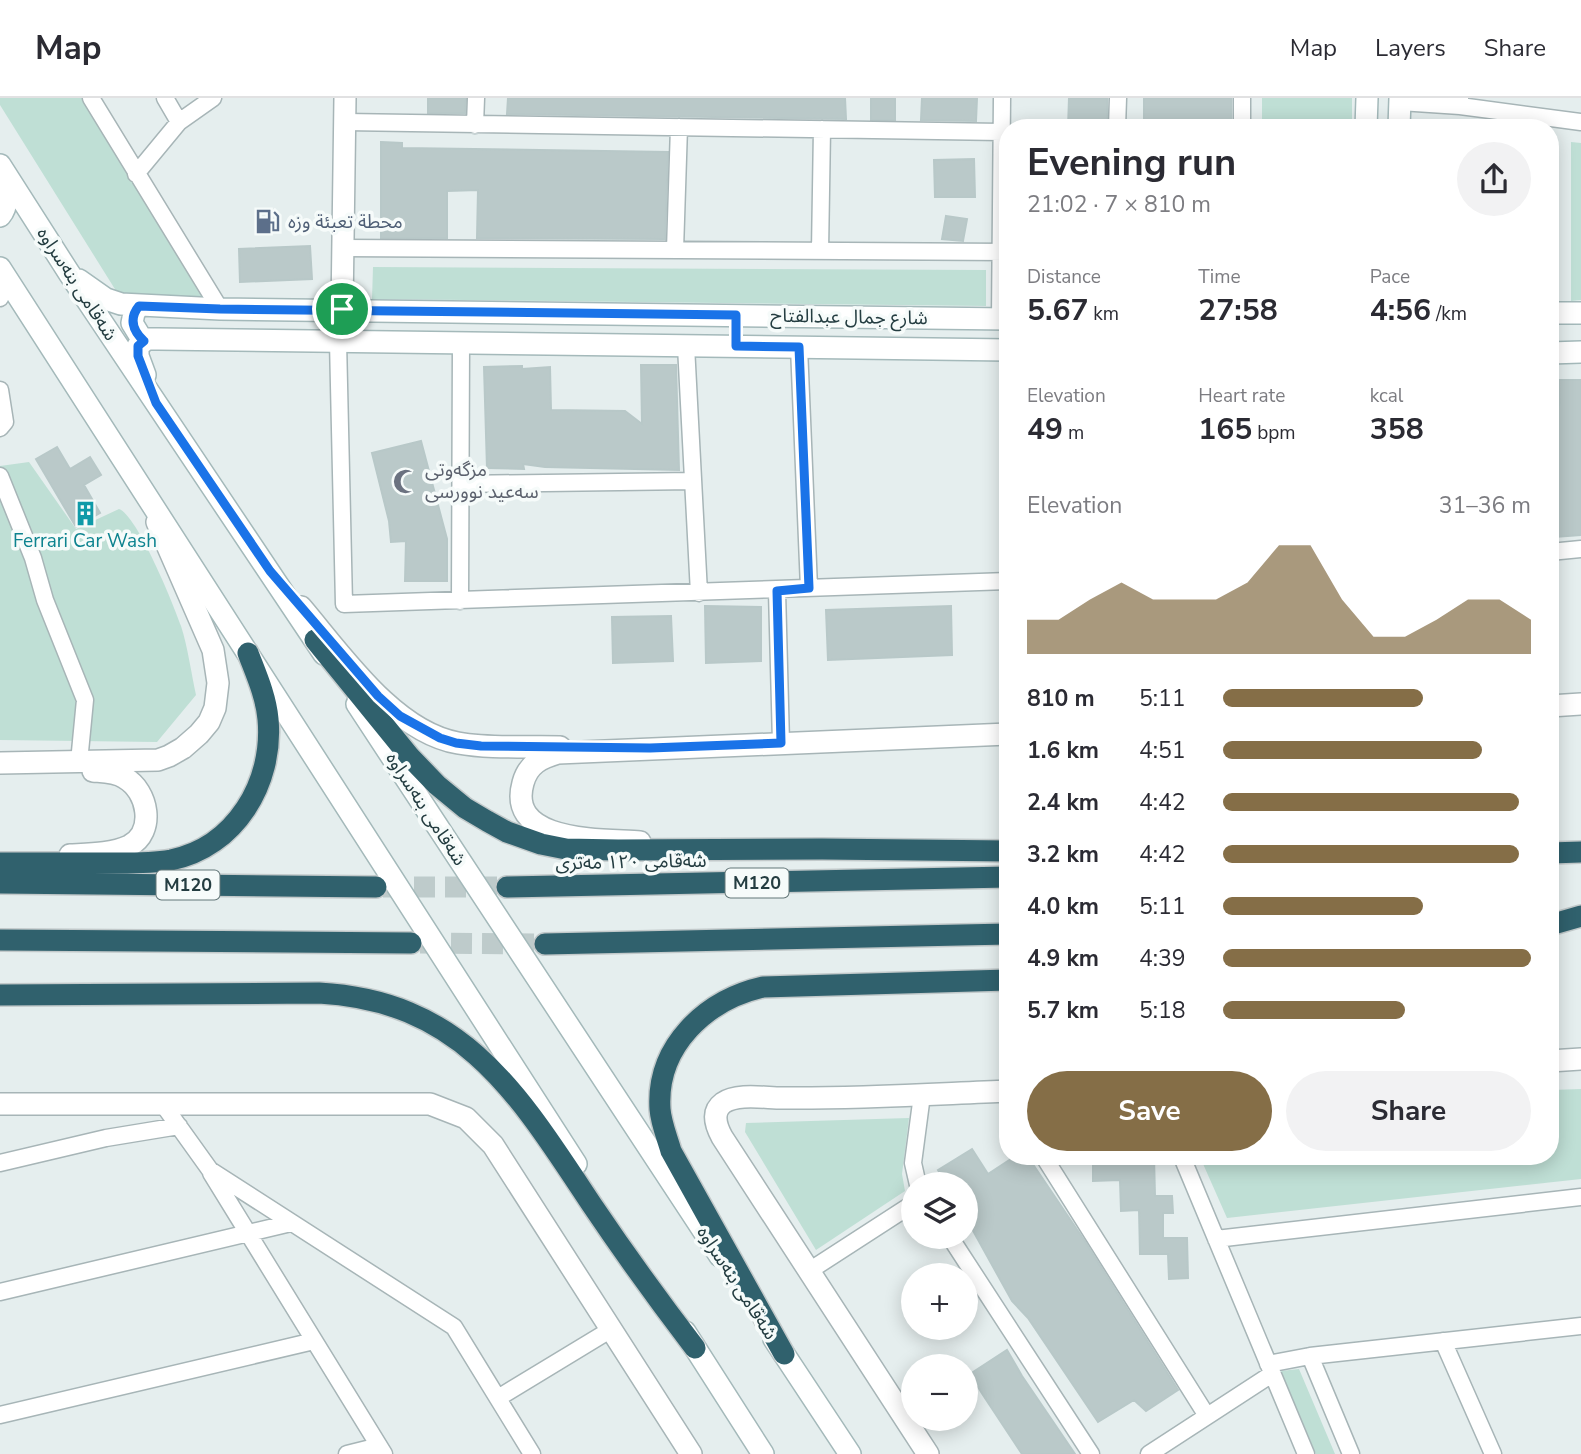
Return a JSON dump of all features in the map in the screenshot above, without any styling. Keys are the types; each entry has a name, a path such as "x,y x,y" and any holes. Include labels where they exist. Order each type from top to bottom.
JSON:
{"highway":[{"path":"315,640 410,757 437,785 465,808 507,832 541,844 566,849 999,851"},
{"path":"0,862 140,863 169,860 189,855 222,835 243,814 262,779 265,766 268,720 258,679 248,653"},
{"path":"1559,852 1581,851"},
{"name":"شەقامی ١٢٠ مەتری","path":"507,887 999,877"},
{"name":"M120","path":"0,883 376,887"},
{"path":"1559,911 1581,910"},
{"path":"1559,922 1581,916"},
{"path":"545,944 999,934"},
{"path":"0,940 411,943"},
{"path":"784,1354 671,1151 663,1127 660,1097 668,1062 676,1048 695,1021 710,1009 728,998 764,987 999,980"},
{"path":"0,995 318,993 371,1000 421,1017 466,1045 509,1087 539,1126 641,1278 695,1348"}],"main road":[{"path":"342,309 345,98"},
{"path":"1366,119 1367,98"},
{"path":"1399,119 1400,100"},
{"name":"شەقامی بنەسراوە","path":"0,165 850,1454"},
{"path":"0,183 6,198 5,208 0,216"},
{"name":"شارع جمال عبدالفتاح","path":"69,273 106,299 139,306 999,318"},
{"path":"3,282 149,500 763,1454"},
{"path":"139,306 132,323 144,341 138,346 138,356 156,403"},
{"path":"1559,313 1581,313"},
{"path":"736,315 736,346"},
{"name":"شارع جمال عبدالفتاح","path":"144,341 158,339 999,350"},
{"path":"1559,353 1581,352"},
{"path":"22,764 158,760 183,748 209,722 215,708 218,683 213,650 163,539 149,500"},
{"path":"270,571 378,696 400,716 420,729 456,743 481,746 650,748"},
{"path":"1559,705 1581,704"},
{"path":"730,849 552,832 539,828 527,815 521,798 523,783 534,763 558,753 999,734"},
{"path":"0,763 113,773 125,777 139,791 146,805 146,817 143,830 129,846 110,851 0,862"},
{"path":"1559,1060 1581,1059"},
{"path":"928,1454 722,1137 715,1119 717,1110 727,1101 745,1098 999,1094"},
{"path":"0,1104 430,1104 466,1118 493,1145 691,1454"}],"street":[{"path":"91,98 220,309"},
{"path":"165,98 179,122"},
{"path":"136,174 179,122 213,98"},
{"path":"475,125 476,98"},
{"path":"1002,98 1002,119"},
{"path":"1118,98 1118,119"},
{"path":"1242,98 1242,119"},
{"path":"1400,100 1460,102 1581,122"},
{"path":"345,122 999,132"},
{"path":"675,250 679,127"},
{"path":"820,251 822,129"},
{"path":"343,248 999,252"},
{"path":"338,341 344,604 999,581"},
{"path":"460,601 461,343"},
{"path":"686,346 699,593"},
{"path":"799,347 809,588"},
{"path":"0,390 5,422 0,428"},
{"path":"0,476 85,700 79,762"},
{"path":"461,484 693,481"},
{"path":"1559,551 1581,549"},
{"path":"777,591 781,743"},
{"path":"914,1172 912,1164 922,1095"},
{"path":"162,1103 210,1170 382,1450 347,1454"},
{"path":"0,1163 106,1138 179,1126"},
{"path":"1049,1165 1207,1416"},
{"path":"1185,1165 1306,1454"},
{"path":"210,1170 454,1327 532,1454"},
{"path":"1216,1239 1581,1197"},
{"path":"809,1271 901,1211"},
{"path":"0,1292 291,1223"},
{"path":"958,1249 1091,1454"},
{"path":"1149,1454 1207,1416 1270,1369 1310,1356 1581,1326"},
{"path":"498,1398 610,1330"},
{"path":"0,1415 314,1341"},
{"path":"1443,1341 1493,1454"},
{"path":"1310,1356 1351,1454"}],"green space":[{"path":"0,98 85,98 206,303 118,294 0,105"},
{"path":"1262,98 1352,98 1352,119 1262,119"},
{"path":"1571,142 1581,143 1581,300 1571,301"},
{"path":"373,267 986,270 986,306 372,299"},
{"path":"29,462 76,529 119,509 127,515 145,543 163,581 183,634 196,695 157,742 0,740 0,466"},
{"path":"1581,1089 1581,1179 1227,1218 1204,1165 1559,1165 1559,1090"},
{"path":"909,1118 901,1172 901,1194 816,1250 745,1132 746,1123"},
{"path":"1299,1369 1335,1454 1316,1454 1281,1371"}],"building":[{"path":"428,98 466,98 465,113 428,113"},
{"path":"508,98 845,98 846,119 507,114"},
{"path":"871,98 895,98 895,120 871,120"},
{"path":"922,98 977,98 976,121 921,120"},
{"path":"1069,98 1107,98 1107,119 1068,119"},
{"path":"1144,98 1231,98 1231,119 1144,119"},
{"path":"381,142 402,143 402,148 668,152 665,239 477,238 478,190 447,191 447,238 381,238"},
{"path":"974,159 975,197 935,197 934,160"},
{"path":"946,216 967,219 963,241 942,239"},
{"path":"310,246 312,279 240,282 239,249"},
{"path":"641,365 676,365 679,470 545,467 523,464 524,469 487,468 484,367 550,367 551,410 625,411 642,424"},
{"path":"1559,380 1581,380 1581,535 1559,537 1559,405"},
{"path":"421,441 447,539 447,581 405,581 406,541 391,542 389,521 372,453"},
{"path":"57,447 70,469 90,457 101,475 84,485 100,513 76,527 36,459"},
{"path":"705,606 761,607 761,661 706,663"},
{"path":"951,606 952,655 828,660 826,610"},
{"path":"671,616 673,661 613,663 612,617"},
{"path":"972,1149 988,1174 1002,1165 1033,1165 1178,1390 1146,1411 1134,1400 1098,1422 1028,1318 1012,1301 978,1240 978,1172 938,1170"},
{"path":"1093,1165 1154,1165 1155,1196 1172,1196 1173,1213 1163,1213 1163,1238 1187,1238 1188,1278 1169,1279 1168,1254 1140,1254 1139,1210 1121,1211 1120,1180 1093,1181"},
{"path":"1007,1350 1075,1454 1022,1454 978,1387 978,1369"}],"tunnel":[{"path":"383,887 507,887"},
{"path":"420,943 545,944"}],"place":[{"name":"محطة تعبئة وزه","path":"268,222"},
{"name":"مزگەوتی سەعید نوورسی","path":"405,481"},
{"name":"Ferrari Car Wash","path":"85,513"}],"route":[{"path":"139,306 342,309 736,315 736,346 799,347 809,588 777,591 781,743 650,748 481,746 456,743 420,729 400,716 378,696 270,571 156,403 138,356 138,346 144,341 132,323 139,306"}]}
